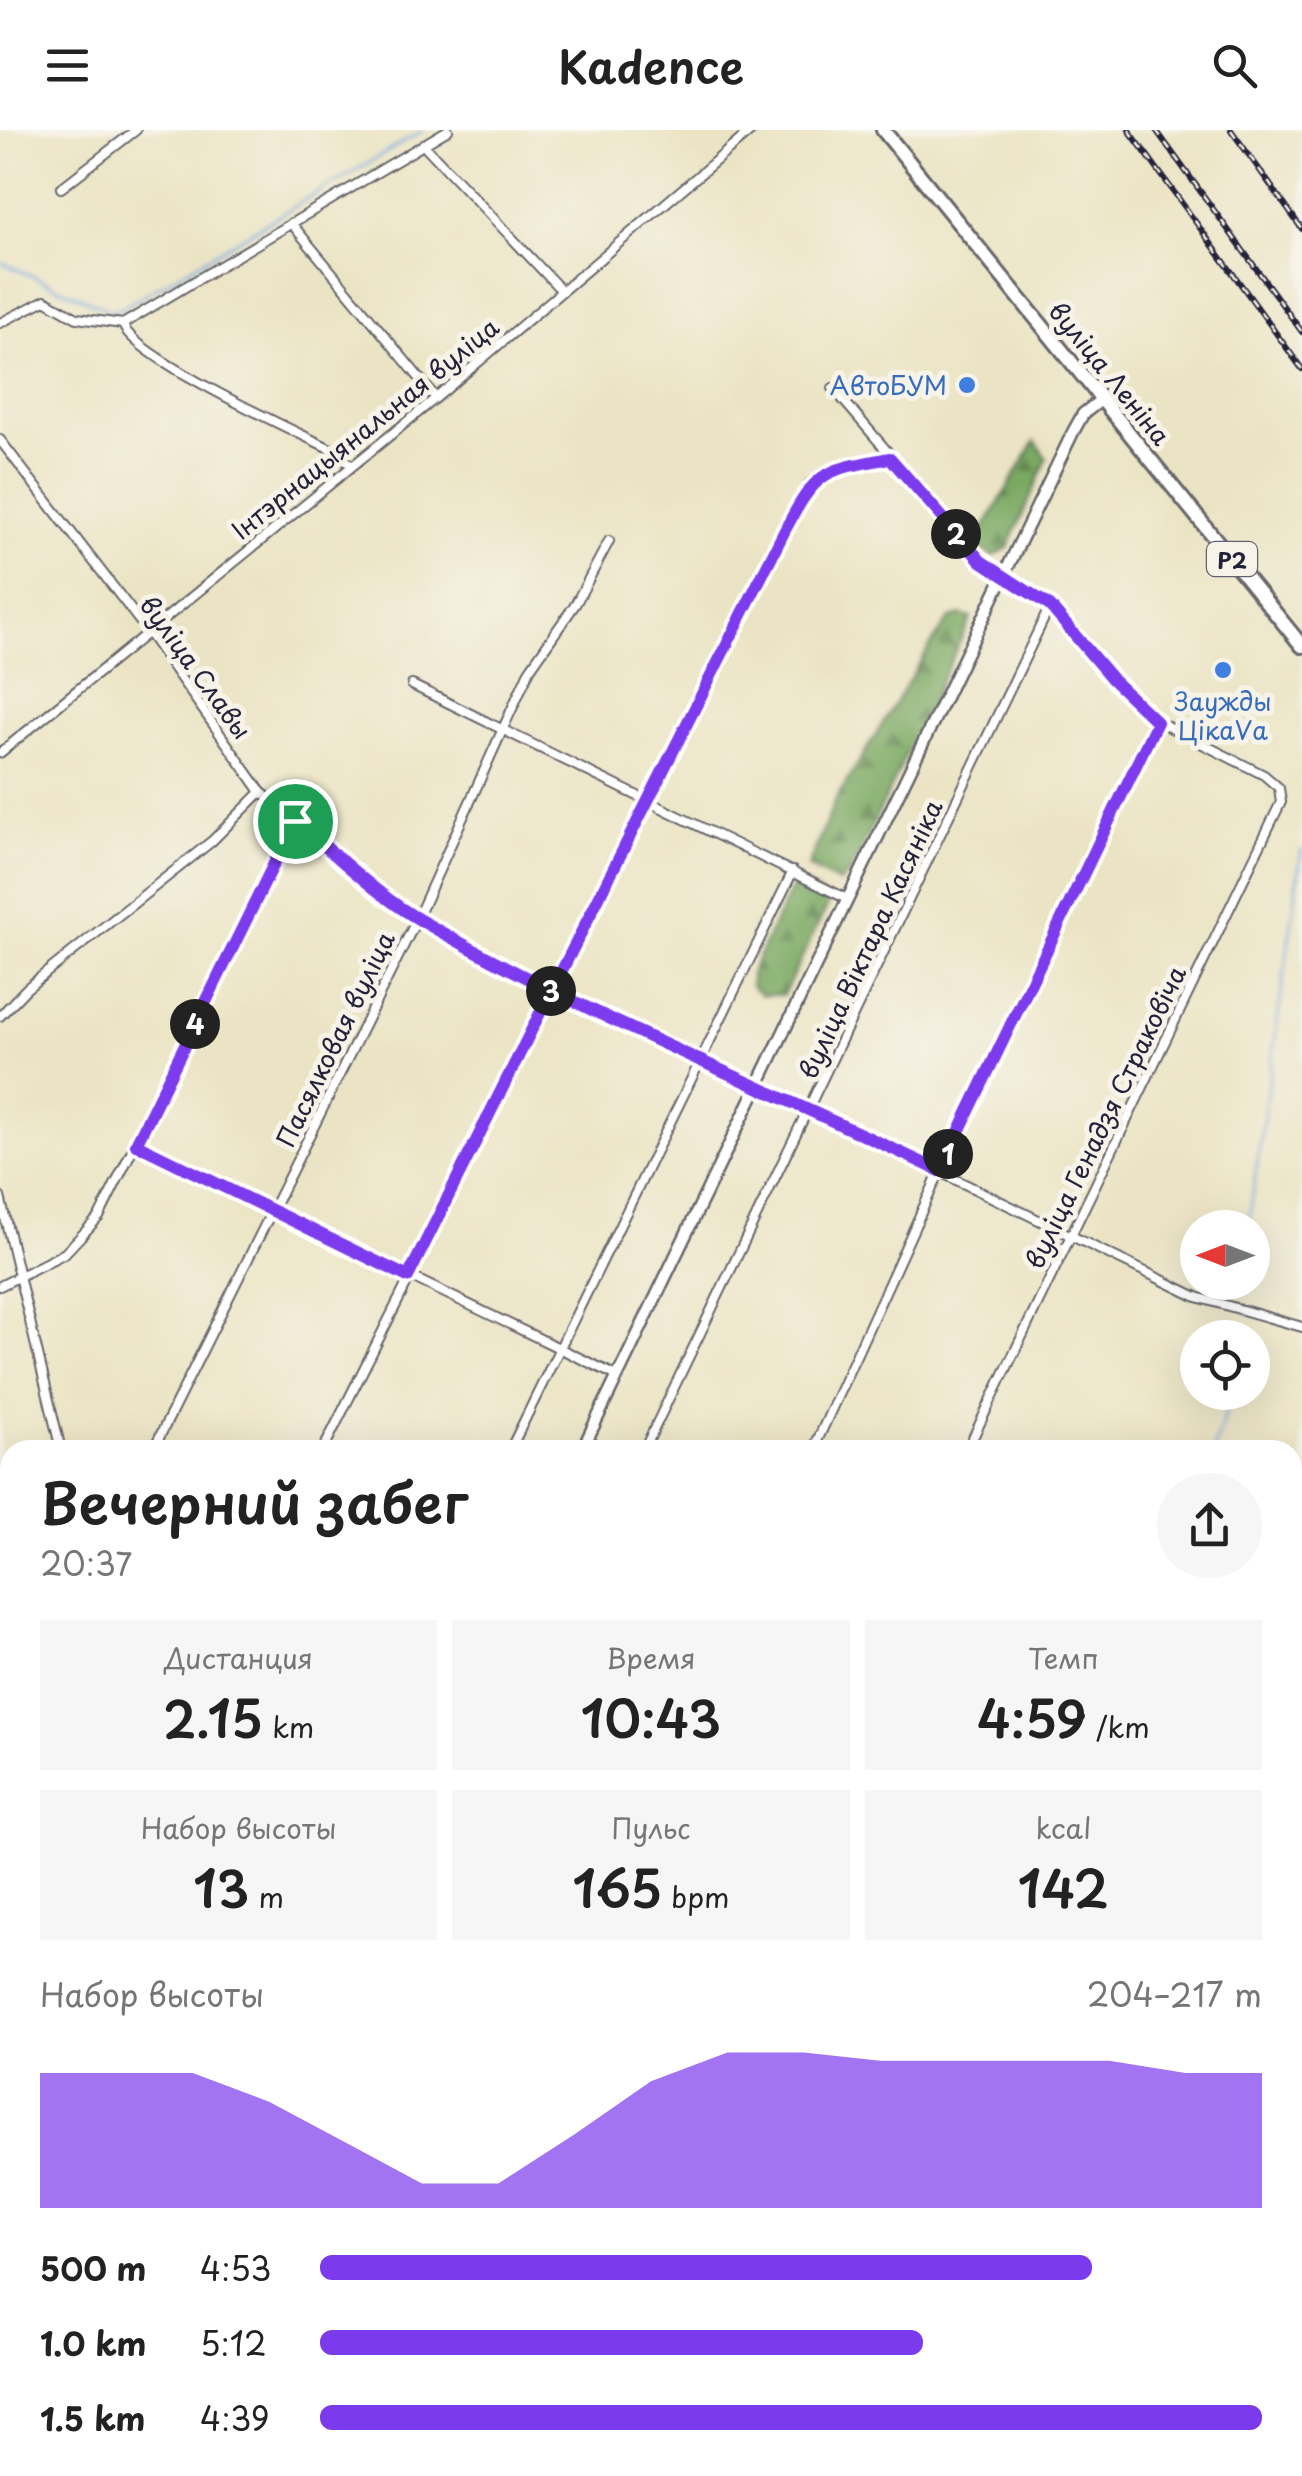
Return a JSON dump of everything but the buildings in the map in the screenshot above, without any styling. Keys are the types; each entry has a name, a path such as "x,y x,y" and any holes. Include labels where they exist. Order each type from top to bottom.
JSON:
{"main road":[{"name":"вуліца Леніна","path":"883,130 1302,646"}],"street":[{"path":"60,188 136,130"},
{"path":"0,323 45,300 77,318 123,324 448,130"},
{"name":"Інтэрнацыянальная вуліца","path":"0,753 436,398 752,130"},
{"path":"424,144 562,291"},
{"path":"291,223 436,398"},
{"path":"123,324 128,336 163,362 333,450 351,465"},
{"path":"818,1440 940,1171 1157,722 1113,680 1050,606 981,561 832,388"},
{"path":"587,1440 1078,422 1102,399"},
{"name":"вуліца Славы","path":"0,440 148,632 261,792 417,918 698,1062 811,1109 1197,1297 1302,1327"},
{"path":"328,1440 810,484 824,473 890,458"},
{"name":"Пасялковая вуліца","path":"158,1440 417,918 530,669 576,603 609,541"},
{"name":"вуліца Віктара Касяніка","path":"649,1440 1050,606"},
{"path":"412,685 847,900"},
{"name":"вуліца Генадзя Страковіча","path":"972,1440 1281,802 1279,788 1264,775 1157,722"},
{"path":"0,1016 27,988 212,841 261,792"},
{"path":"0,1286 65,1253 82,1239 136,1144 295,821"},
{"path":"515,1440 792,871"},
{"path":"136,1144 617,1376"},
{"path":"0,1197 14,1276 57,1440"}],"green space":[{"path":"1035,441 1047,459 1008,548 993,556 974,545"},
{"path":"950,618 971,618 850,873 839,883 808,867 835,801 931,645"},
{"path":"804,884 824,896 828,905 783,995 761,995 751,986 751,972 791,889"}],"waterway":[{"path":"0,262 112,311 424,130"},
{"path":"1251,1210 1302,850"},
{"path":"1217,1440 1226,1410"}],"railway":[{"path":"1129,130 1302,369"},
{"path":"1156,130 1302,332"},
{"path":"1231,130 1302,229"}],"place":[{"name":"АвтоБУМ","path":"967,385"},
{"name":"Заужды ЦікаVа","path":"1223,670"}],"route":[{"path":"295,821 136,1144 408,1277 548,997 553,988 784,532 810,484 824,473 890,458 981,561 1050,606 1079,635 1113,680 1157,722 940,1171 794,1101 698,1062 553,988 417,918 295,821"}]}
